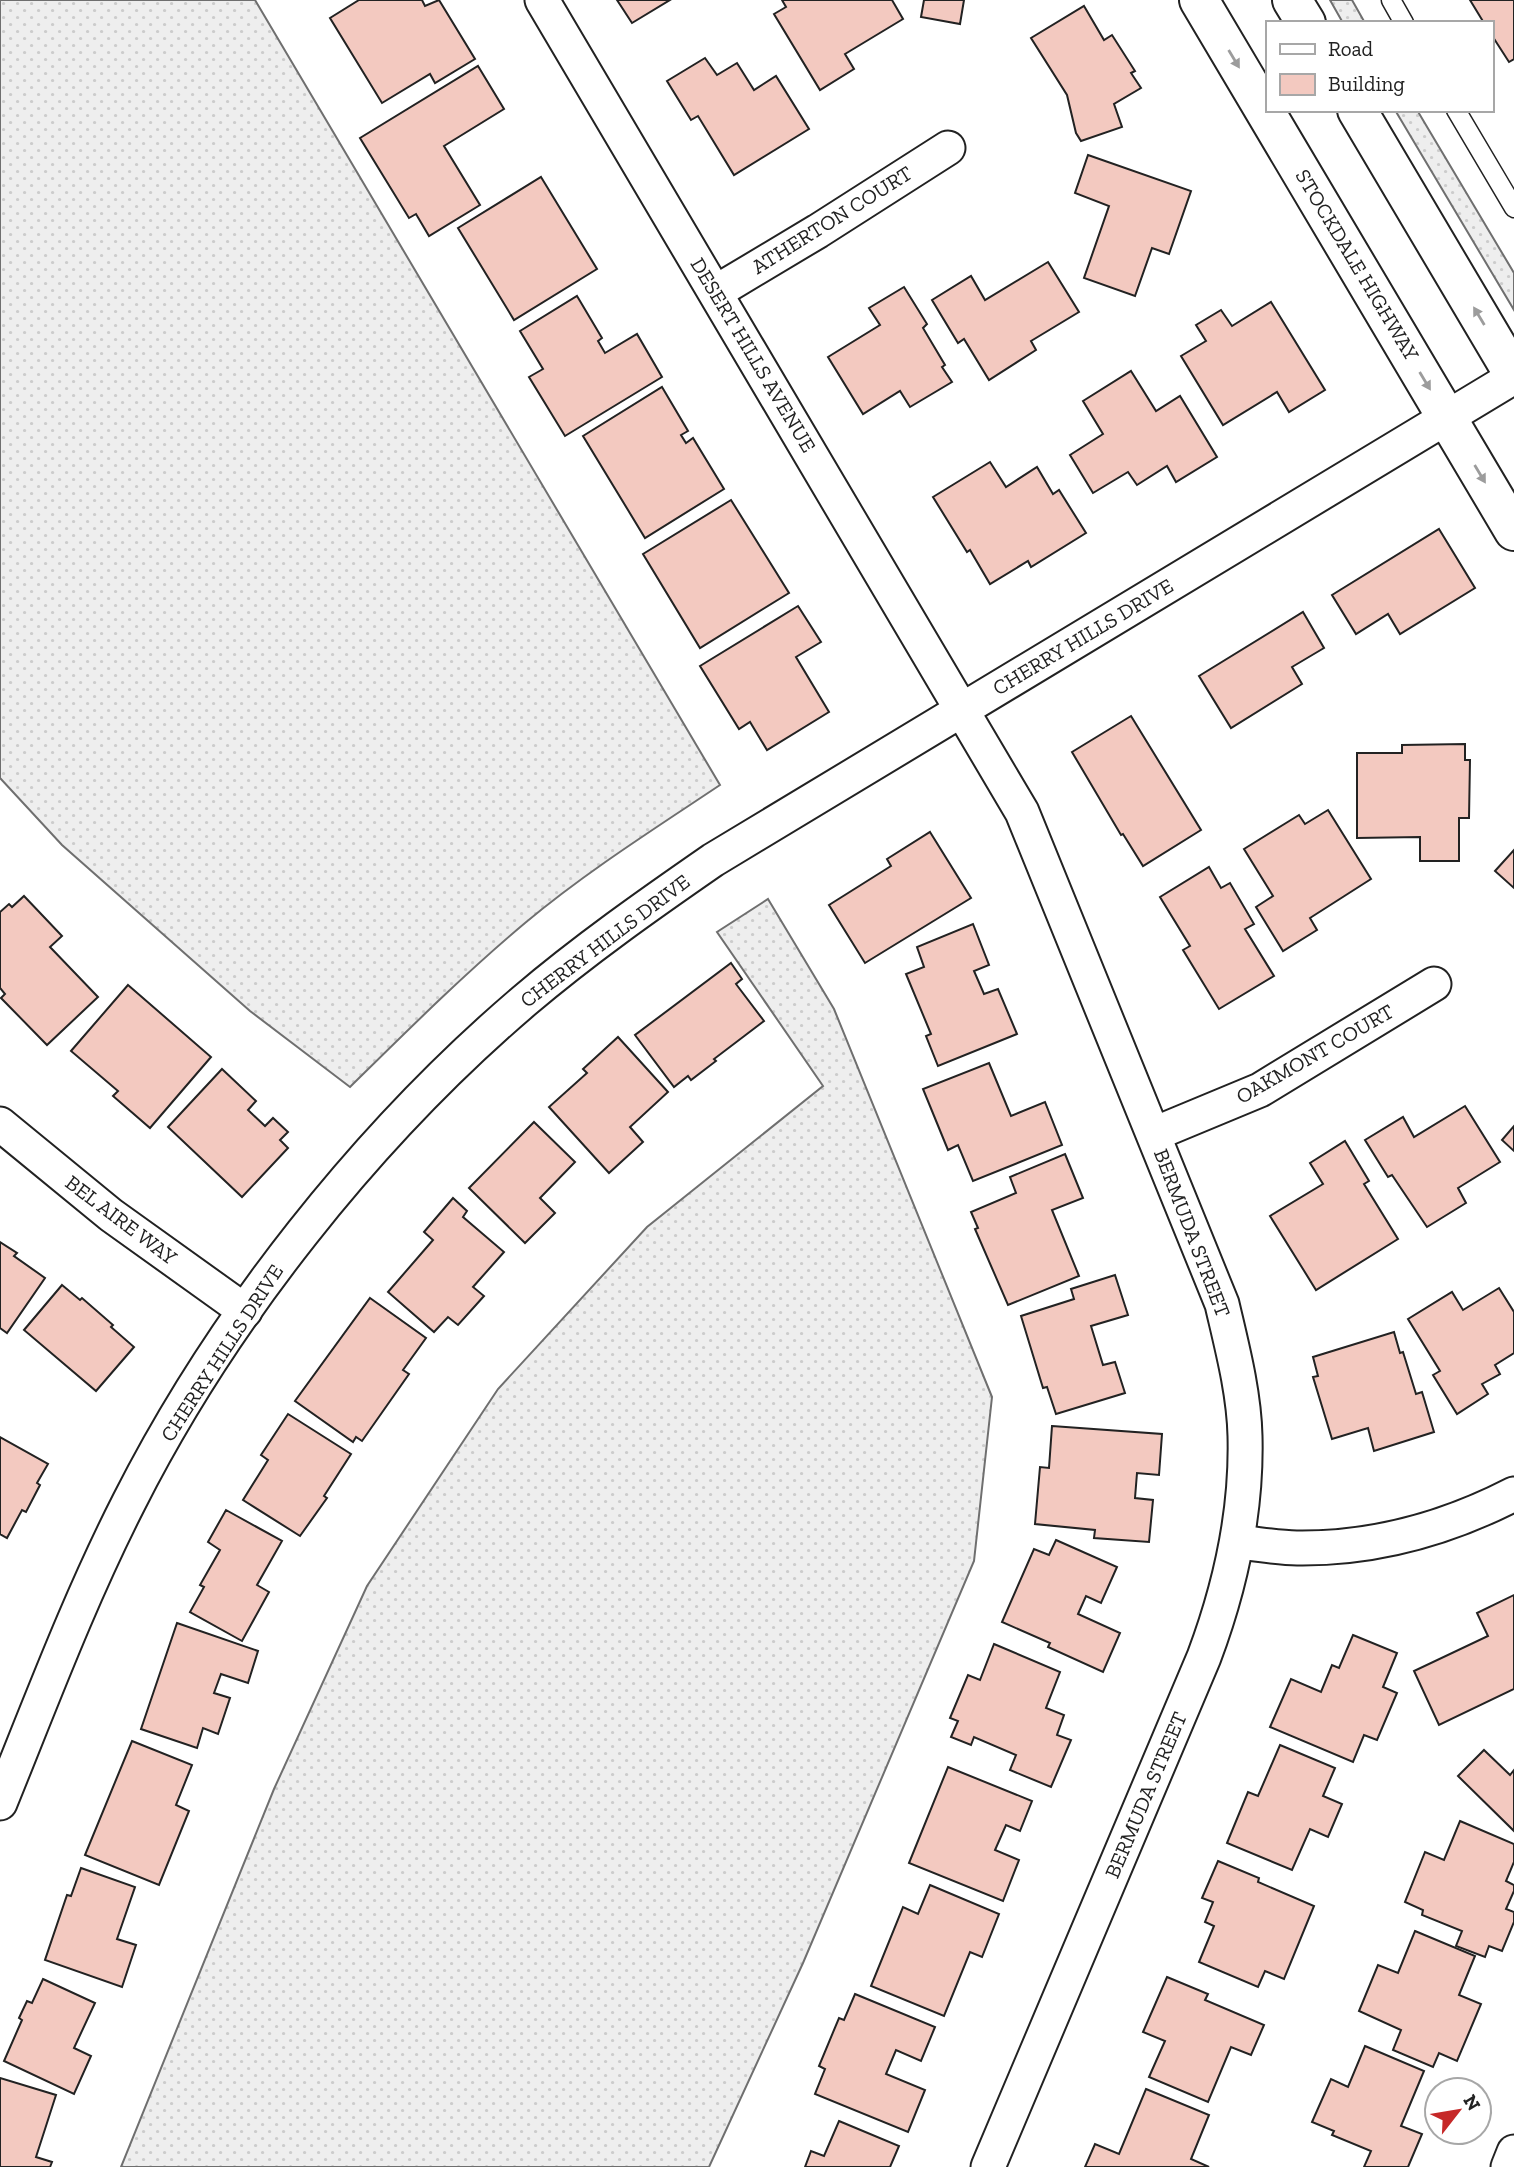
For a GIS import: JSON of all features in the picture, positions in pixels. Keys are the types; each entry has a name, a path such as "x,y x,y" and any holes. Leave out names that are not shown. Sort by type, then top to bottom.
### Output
{"main road":[{"name":"STOCKDALE HIGHWAY","path":"1199,0 1514,531"},
{"path":"1292,0 1305,21"},
{"path":"1358,112 1514,376"}],"street":[{"name":"DESERT HILLS AVENUE","path":"542,0 963,710"},
{"name":"ATHERTON COURT","path":"716,292 818,232 948,148"},
{"name":"CHERRY HILLS DRIVE","path":"0,1803 78,1608 130,1500 188,1397 280,1263 355,1171 436,1084 523,1002 616,928 713,860 1514,376"},
{"name":"BERMUDA STREET","path":"963,710 1022,812 1222,1304 1237,1365 1245,1436 1242,1516 1223,1607 988,2167"},
{"name":"OAKMONT COURT","path":"1154,1134 1260,1090 1434,984"},
{"name":"BEL AIRE WAY","path":"0,1124 111,1215 245,1311"},
{"path":"1238,1542 1297,1548 1363,1545 1420,1533 1476,1513 1514,1494"},
{"path":"1508,2167 1514,2152"}],"lane":[{"path":"1391,0 1403,21"},
{"path":"1457,112 1514,208"}],"shaded area":[{"path":"0,0 255,0 720,785 548,904 457,983 350,1087 250,1011 62,845 0,778"},
{"path":"1330,0 1352,0 1364,21 1342,21"},
{"path":"1396,112 1418,112 1514,273 1514,310"},
{"path":"768,899 834,1009 992,1397 974,1561 803,1963 709,2167 121,2167 274,1789 367,1586 498,1389 647,1227 823,1086 717,932"}],"building":[{"path":"359,0 422,0 425,6 439,0 475,59 435,83 430,74 382,103 330,18"},
{"path":"617,0 670,0 632,23"},
{"path":"782,0 892,0 903,19 845,54 854,69 820,90 774,14 786,7"},
{"path":"924,0 964,0 960,24 921,17"},
{"path":"1470,0 1514,0 1514,59 1509,62 1493,37 1493,21 1483,21"},
{"path":"1084,6 1104,40 1112,35 1135,71 1131,73 1141,88 1114,104 1122,127 1081,141 1076,133 1067,95 1031,38"},
{"path":"705,58 717,75 737,63 754,90 776,76 809,129 734,175 698,116 691,120 667,81"},
{"path":"478,66 504,109 444,146 480,205 429,236 416,214 409,218 360,138"},
{"path":"1088,155 1191,191 1169,254 1152,248 1135,296 1084,278 1109,206 1075,193"},
{"path":"541,177 597,269 514,320 458,228"},
{"path":"1048,262 1079,312 1031,341 1036,350 989,380 964,339 958,343 932,300 971,276 985,300"},
{"path":"904,287 927,324 923,328 952,382 910,407 900,391 863,414 828,357 880,325 869,308"},
{"path":"577,296 602,338 598,341 605,353 637,334 662,377 565,436 529,377 543,369 520,331"},
{"path":"1271,302 1325,390 1289,412 1277,392 1223,425 1181,356 1206,341 1196,325 1221,310 1232,326"},
{"path":"1131,371 1156,411 1180,396 1217,457 1176,482 1167,466 1137,485 1128,472 1093,493 1070,455 1103,434 1083,401"},
{"path":"662,387 688,431 681,435 686,443 693,438 724,489 645,538 583,436"},
{"path":"990,462 1006,487 1037,467 1053,494 1059,490 1086,533 1031,567 1028,561 990,584 933,497"},
{"path":"731,500 789,593 700,648 643,554"},
{"path":"1439,529 1475,588 1400,634 1388,614 1356,634 1332,595"},
{"path":"798,606 821,642 796,657 829,712 767,750 750,722 739,729 700,666"},
{"path":"1303,612 1324,648 1292,667 1302,684 1231,728 1199,676"},
{"path":"1131,716 1201,830 1143,866 1123,834 1121,835 1072,752"},
{"path":"1465,744 1465,760 1470,760 1469,818 1459,818 1459,861 1420,861 1420,837 1357,838 1357,753 1402,753 1402,745"},
{"path":"1328,810 1371,879 1310,918 1317,930 1283,951 1256,907 1273,896 1244,849 1299,815 1305,824"},
{"path":"930,832 971,898 865,963 829,905 891,866 887,859"},
{"path":"1514,850 1514,888 1495,871"},
{"path":"1209,867 1221,888 1230,883 1254,924 1245,929 1274,976 1219,1009 1183,950 1190,946 1160,897"},
{"path":"24,896 62,936 50,947 98,997 47,1045 1,998 5,994 0,988 0,912 9,904 12,907"},
{"path":"973,924 989,965 974,971 984,994 998,989 1017,1034 938,1066 926,1036 931,1034 906,974 924,967 917,947"},
{"path":"731,963 742,979 736,984 764,1021 691,1080 688,1076 674,1087 635,1035"},
{"path":"128,985 211,1057 150,1128 113,1096 118,1091 71,1051"},
{"path":"618,1037 668,1092 630,1127 643,1142 609,1173 549,1107 587,1073 583,1069"},
{"path":"989,1063 1011,1116 1045,1102 1062,1145 973,1181 958,1145 948,1150 923,1089"},
{"path":"222,1069 256,1101 248,1110 265,1126 273,1118 288,1132 280,1140 288,1148 242,1197 168,1127"},
{"path":"1465,1106 1500,1162 1458,1188 1466,1203 1427,1227 1392,1175 1388,1177 1365,1140 1403,1117 1414,1137"},
{"path":"534,1122 575,1162 540,1198 555,1213 525,1243 469,1188"},
{"path":"1514,1126 1514,1151 1502,1140"},
{"path":"1345,1141 1369,1181 1364,1184 1398,1239 1316,1290 1270,1216 1323,1184 1310,1163"},
{"path":"1065,1154 1083,1198 1052,1210 1079,1276 1008,1305 975,1229 978,1228 971,1212 1016,1193 1010,1177"},
{"path":"453,1198 467,1211 463,1217 504,1252 473,1287 484,1296 458,1325 448,1317 434,1332 388,1292 433,1240 424,1232"},
{"path":"0,1242 17,1253 14,1256 45,1278 7,1333 0,1328"},
{"path":"1115,1275 1128,1315 1091,1326 1103,1365 1115,1362 1125,1393 1056,1414 1047,1387 1043,1388 1021,1316 1074,1299 1071,1289"},
{"path":"62,1285 80,1300 82,1298 134,1347 96,1391 24,1330"},
{"path":"1499,1288 1514,1312 1514,1353 1495,1365 1500,1374 1482,1384 1488,1394 1457,1414 1433,1375 1440,1371 1408,1319 1452,1292 1463,1310"},
{"path":"370,1298 426,1338 403,1370 409,1374 362,1441 356,1437 353,1442 295,1401"},
{"path":"1394,1332 1416,1394 1422,1392 1434,1432 1374,1451 1368,1428 1332,1439 1313,1377 1318,1376 1313,1357"},
{"path":"288,1414 351,1454 324,1496 327,1498 300,1536 243,1500 268,1460 261,1455"},
{"path":"1052,1426 1162,1434 1159,1475 1137,1473 1135,1498 1153,1500 1149,1542 1094,1538 1095,1530 1035,1524 1040,1467 1049,1468"},
{"path":"0,1437 48,1464 26,1512 22,1510 7,1538 0,1534"},
{"path":"226,1510 282,1541 257,1585 269,1592 242,1641 190,1612 204,1587 200,1585 220,1550 208,1542"},
{"path":"1056,1540 1117,1567 1101,1603 1086,1596 1078,1614 1120,1633 1103,1672 1048,1647 1050,1643 1002,1622 1034,1549 1049,1555"},
{"path":"1514,1595 1514,1689 1439,1725 1414,1671 1488,1636 1477,1613"},
{"path":"177,1623 258,1651 248,1683 221,1674 214,1693 230,1698 218,1734 203,1728 197,1748 141,1729"},
{"path":"1353,1635 1397,1653 1383,1687 1397,1693 1377,1740 1364,1735 1353,1762 1270,1727 1291,1679 1321,1692 1332,1665 1339,1668"},
{"path":"994,1644 1060,1672 1046,1708 1064,1715 1057,1735 1071,1740 1051,1787 1010,1770 1016,1755 974,1737 971,1745 951,1737 958,1721 950,1718 968,1675 980,1680"},
{"path":"132,1741 192,1765 176,1805 189,1811 159,1885 85,1855"},
{"path":"1280,1745 1335,1768 1323,1796 1342,1804 1328,1837 1310,1829 1292,1870 1227,1843 1248,1792 1258,1796"},
{"path":"1484,1750 1510,1775 1514,1770 1514,1831 1458,1776"},
{"path":"948,1767 1032,1801 1020,1831 1006,1825 995,1850 1019,1860 1003,1901 909,1863"},
{"path":"1460,1821 1514,1844 1514,1862 1506,1881 1514,1885 1514,1891 1506,1909 1514,1912 1514,1922 1502,1951 1489,1946 1485,1957 1456,1946 1462,1931 1422,1915 1423,1910 1405,1902 1425,1852 1444,1860"},
{"path":"1218,1861 1314,1906 1284,1979 1265,1971 1258,1987 1199,1962 1214,1926 1205,1922 1213,1902 1202,1898"},
{"path":"81,1868 135,1887 117,1939 136,1945 122,1987 45,1960 67,1895 71,1896"},
{"path":"930,1885 999,1914 982,1957 970,1952 944,2016 871,1986 903,1907 918,1914"},
{"path":"1415,1931 1475,1956 1459,1995 1481,2004 1457,2061 1439,2053 1433,2067 1393,2050 1401,2030 1359,2011 1378,1965 1398,1973"},
{"path":"1167,1977 1208,1994 1205,2000 1264,2025 1251,2055 1231,2047 1208,2102 1149,2077 1165,2041 1143,2032"},
{"path":"43,1979 95,2003 74,2048 91,2056 74,2094 4,2061 22,2020 19,2018 27,2001 32,2003"},
{"path":"855,1994 935,2027 921,2061 896,2050 886,2074 925,2090 908,2132 815,2094 825,2069 819,2066 839,2018 844,2020"},
{"path":"1365,2046 1424,2071 1401,2126 1422,2134 1408,2167 1364,2167 1371,2151 1332,2135 1334,2131 1312,2122 1331,2079 1348,2087"},
{"path":"0,2078 56,2095 36,2157 52,2162 50,2167 0,2167"},
{"path":"1146,2089 1209,2115 1191,2159 1209,2167 1085,2167 1095,2144 1119,2154"},
{"path":"839,2121 899,2146 890,2167 805,2167 811,2151 824,2156"}]}
